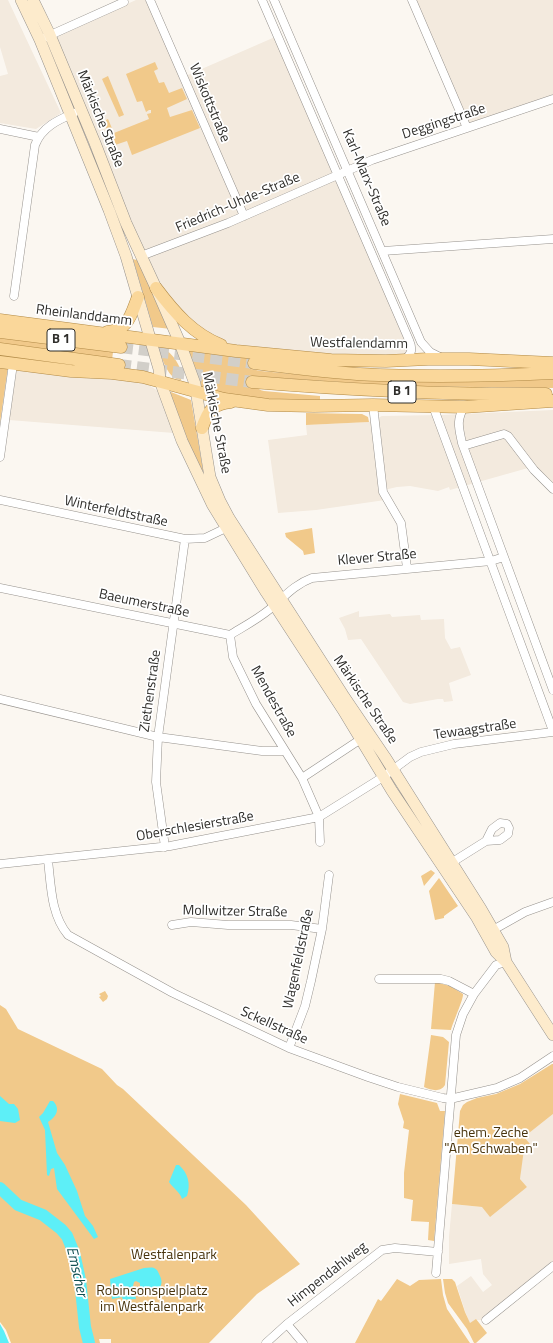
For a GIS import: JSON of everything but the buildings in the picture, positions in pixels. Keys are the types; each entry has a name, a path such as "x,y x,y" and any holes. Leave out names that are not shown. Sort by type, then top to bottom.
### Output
{"main road":[{"name":"Märkische Straße","path":"22,0 45,38"},
{"name":"Märkische Straße","path":"33,0 45,38 76,112 180,343 195,384 195,392 210,476 220,501 383,777 474,914 496,952 506,962 553,1035"},
{"name":"Märkische Straße","path":"76,112 126,256 159,368 160,381 182,441 212,504 226,528 278,601 392,769 493,930 503,948 506,962"},
{"path":"126,256 141,256"},
{"path":"156,288 177,314 196,332 236,351"},
{"path":"92,332 109,332 123,327 131,316 138,296"},
{"name":"Rheinlanddamm","path":"0,320 165,341"},
{"name":"Rheinlanddamm","path":"0,332 121,347"},
{"name":"Westfalendamm","path":"165,341 236,351 346,361 443,358 553,363"},
{"name":"B 1","path":"0,349 118,365"},
{"path":"0,362 71,371 126,374 160,381 195,392 235,401 293,406 374,405 464,407 553,401"},
{"name":"Westfalendamm","path":"254,363 325,372 378,375 442,377 553,373"},
{"name":"B 1","path":"252,382 388,392 553,394"},
{"path":"202,428 207,414 215,406 235,401"}],"street":[{"name":"Wiskottstraße","path":"150,0 244,216"},
{"name":"Karl-Marx-Straße","path":"262,0 343,172 383,251 421,342 430,352 443,358"},
{"name":"Karl-Marx-Straße","path":"274,0 411,345 411,355 404,360"},
{"path":"412,0 467,128"},
{"path":"45,38 124,2"},
{"name":"Deggingstraße","path":"343,172 388,154 553,99"},
{"path":"14,296 35,144 48,127 76,112"},
{"path":"0,129 39,137"},
{"name":"Friedrich-Uhde-Straße","path":"141,256 244,216 343,172"},
{"path":"383,251 553,239"},
{"path":"0,457 13,364"},
{"path":"374,405 382,492 401,523 407,568"},
{"path":"433,406 553,732"},
{"path":"464,407 460,413 458,422 462,444 553,690"},
{"path":"448,448 504,434 508,436 534,470 553,489"},
{"name":"Winterfeldtstraße","path":"0,500 185,539 205,538 226,528"},
{"name":"Ziethenstraße","path":"165,847 156,782 158,737 185,539"},
{"name":"Klever Straße","path":"278,601 304,581 312,578 491,561 504,557"},
{"name":"Baeumerstraße","path":"0,588 230,635"},
{"path":"230,635 269,610 278,601"},
{"name":"Mendestraße","path":"230,635 234,657 256,704 302,778 318,817 320,842"},
{"path":"0,699 158,737 262,751 285,751"},
{"name":"Tewaagstraße","path":"383,777 410,757 438,747 553,732"},
{"name":"Märkische Straße","path":"302,778 361,739"},
{"name":"Oberschlesierstraße","path":"0,864 165,847 318,817 383,777"},
{"path":"451,863 486,841"},
{"name":"Sckellstraße","path":"48,860 55,915 61,927 68,935 173,993 289,1048 398,1087 450,1099 497,1088 520,1078 553,1056"},
{"name":"Wagenfeldstraße","path":"289,1048 305,1006 322,929 329,875"},
{"path":"493,930 525,912 553,902"},
{"name":"Mollwitzer Straße","path":"172,924 191,922 228,925 291,925 322,929"},
{"path":"436,1273 456,1035 463,1014 474,994 496,965 506,962"},
{"path":"379,979 441,979 449,981 474,994"},
{"name":"Himpendahlweg","path":"266,1343 287,1324 382,1250 395,1248 438,1252"},
{"path":"486,1320 553,1266"},
{"path":"287,1324 303,1343"}],"shaded area":[{"path":"0,0 8,0 61,113 36,129 0,123 0,76 8,74 0,47"},
{"path":"136,0 147,0 181,78 275,37 409,350 404,357 369,358 237,348 205,334 159,286 54,37"},
{"path":"415,0 553,0 553,96 469,125"},
{"path":"17,368 141,380 158,391 174,433 9,420"},
{"path":"553,410 553,492 528,468 450,490 449,487 438,491 410,486 397,487 384,490 385,500 316,510 278,513 268,440 307,435 306,425 369,422 382,416"},
{"path":"359,611 359,617 390,614 392,617 420,615 421,620 444,619 445,638 451,649 460,647 471,675 449,683 453,701 444,702 443,699 438,699 410,704 403,702 361,639 348,640 345,629 339,618"},
{"path":"553,1114 553,1264 484,1320 476,1320 470,1324 457,1286 471,1276 483,1292 492,1285 483,1274 481,1259 449,1264 449,1237 452,1204 482,1207 527,1187 520,1179 524,1137"}],"green space":[{"path":"155,62 158,69 154,71 159,83 164,82 169,93 182,88 187,99 167,108 170,117 192,110 200,128 132,155 127,141 112,146 104,121 108,119 114,133 149,119 147,114 151,113 151,110 146,112 142,101 137,102 126,74"},
{"path":"108,76 124,115 119,117 102,79"},
{"path":"133,259 140,261 171,329 153,327"},
{"path":"0,337 113,352 112,360 0,344"},
{"path":"186,347 259,357 251,369 261,371 324,377 510,380 553,379 553,388 401,386 250,376 255,386 264,391 320,396 320,402 260,400 202,390"},
{"path":"162,348 170,353 177,362 182,376 181,380 173,377 167,369 162,359 160,350"},
{"path":"0,366 8,367 0,423"},
{"path":"167,392 171,392 191,400 203,470 200,472"},
{"path":"306,413 362,414 368,417 369,422 306,425"},
{"path":"312,528 315,553 304,555 303,551 286,537 285,533"},
{"path":"431,870 435,873 424,886 421,876"},
{"path":"439,878 458,906 444,916 444,918 435,920 429,891"},
{"path":"435,982 450,986 463,994 451,1030 431,1029"},
{"path":"105,991 108,996 103,1002 99,997 101,996 99,994"},
{"name":"Westfalenpark","path":"0,1005 6,1009 18,1029 102,1069 117,1085 246,1205 300,1264 257,1294 209,1343 111,1343 111,1339 99,1339 100,1343 11,1343 6,1330 0,1322"},
{"path":"431,1035 443,1037 449,1042 445,1085 443,1088 438,1090 432,1090 424,1087"},
{"name":"ehem. Zeche \"Am Schwaben\"","path":"552,1064 553,1114 524,1137 530,1144 524,1149 520,1179 527,1187 490,1217 482,1207 452,1204 460,1111 463,1105 477,1098 496,1094 520,1084"},
{"path":"400,1094 437,1103 440,1111 445,1111 434,1241 428,1240 429,1222 411,1221 413,1200 404,1198 404,1173 409,1130 403,1128 404,1122 398,1104"},
{"path":"397,1279 410,1286 419,1280 441,1279 447,1309 470,1343 355,1343 378,1299 381,1301"},
{"path":"443,1279 452,1279 455,1282 470,1323 476,1319 487,1333 476,1343 474,1343 467,1329 448,1303"}],"water":[{"path":"0,1096 9,1104 14,1104 18,1109 20,1120 15,1123 0,1121"},
{"path":"50,1101 53,1101 57,1107 55,1115 48,1122 57,1153 65,1165 77,1191 85,1216 93,1226 98,1237 94,1239 57,1189 54,1168 51,1169 49,1176 47,1175 45,1130 39,1117"},
{"path":"176,1165 179,1165 185,1172 189,1183 187,1196 182,1199 180,1194 169,1182"},
{"path":"144,1268 153,1268 158,1271 161,1284 157,1290 150,1294 142,1294 140,1291 140,1283 136,1281 134,1282 133,1286 136,1299 123,1300 122,1297 112,1299 110,1279"},
{"path":"0,1324 4,1331 9,1343 0,1343"}],"waterway":[{"name":"Emscher","path":"0,1188 18,1205 43,1215 61,1229 67,1236 74,1253 80,1280 85,1327 89,1343"}],"tunnel":[{"path":"121,347 254,363"},
{"path":"119,365 252,382"}],"park label":[{"name":"Robinsonspielplatz im Westfalenpark","path":"152,1300"}]}
